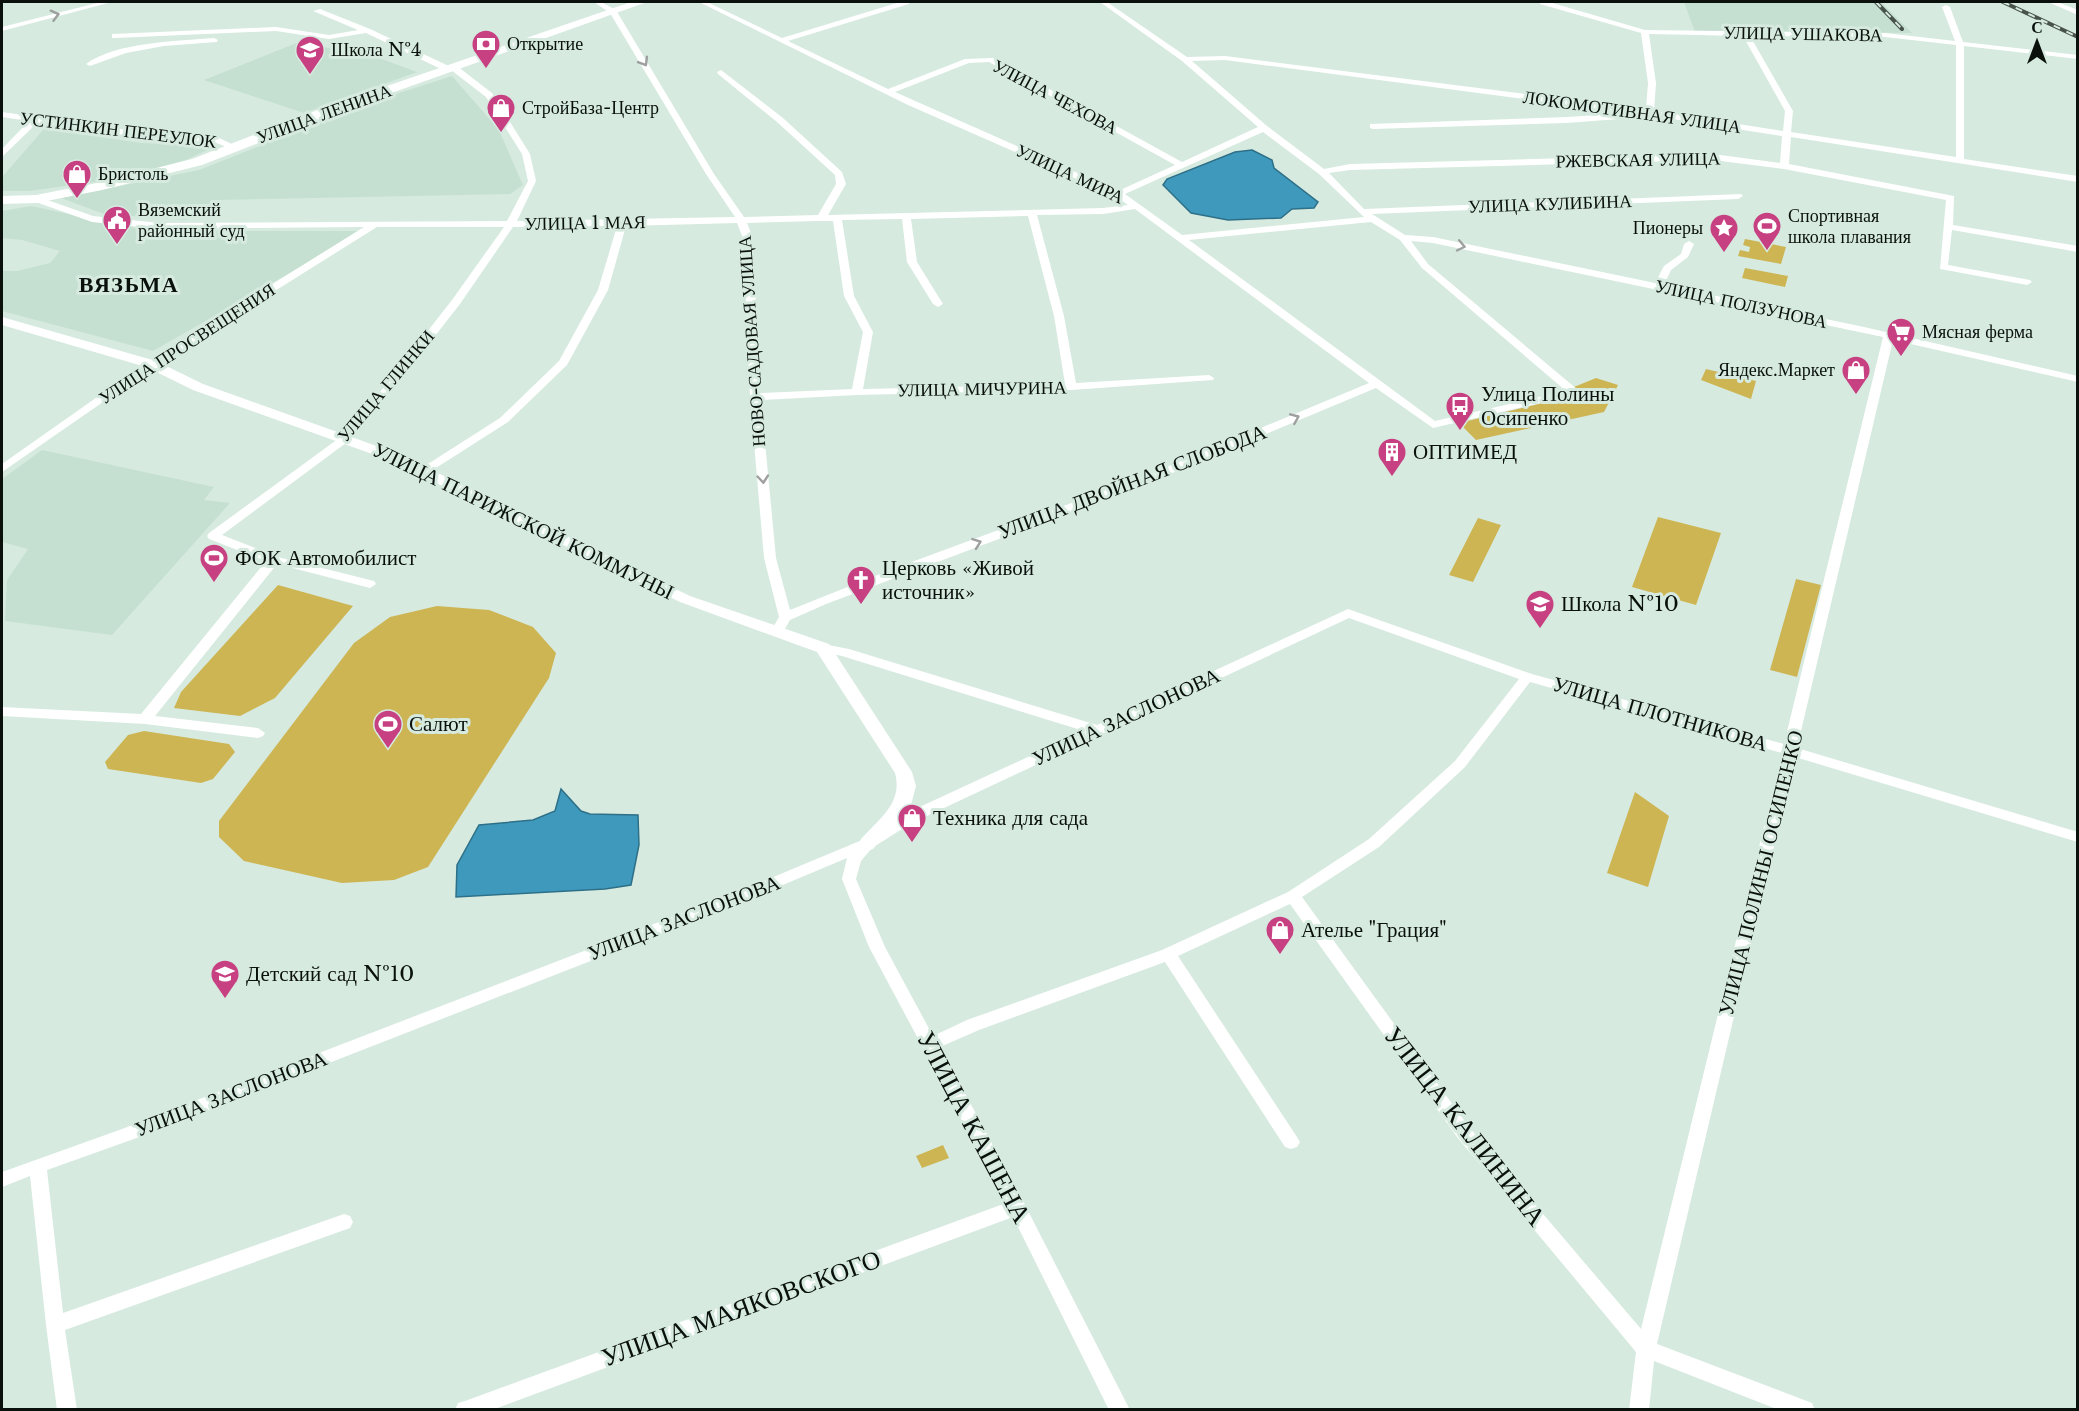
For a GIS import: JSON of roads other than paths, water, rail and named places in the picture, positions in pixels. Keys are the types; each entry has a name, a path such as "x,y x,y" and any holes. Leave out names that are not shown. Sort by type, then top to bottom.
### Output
{"main road":[{"name":"УЛИЦА ЛЕНИНА","path":"2,200 36,199 166,171 325,112 641,2"}],"street":[{"path":"2,29 108,2"},
{"path":"597,2 613,12"},
{"name":"УЛИЦА МИРА","path":"702,2 911,103 1118,194 1433,425 1574,392 1425,266 1403,238"},
{"path":"782,40 906,2"},
{"path":"1103,2 1185,59 1264,128 1322,172 1362,212 1403,238"},
{"name":"УЛИЦА УШАКОВА","path":"1543,2 1645,32 1879,34 2077,56"},
{"path":"2052,2 2078,12"},
{"path":"1946,7 1960,44 1960,160"},
{"name":"УЛИЦА ГЛИНКИ","path":"317,11 451,68 489,95 526,154 532,181 511,223 456,302 377,403 346,438 213,536 274,560 370,584"},
{"name":"НОВО-САДОВАЯ УЛИЦА","path":"613,12 710,174 741,220 748,237 755,397 770,558 781,624"},
{"path":"115,36 276,28 329,37 367,31"},
{"path":"1373,126 1614,118 1648,113 1652,83 1645,32"},
{"path":"1745,33 1789,111 1784,166"},
{"path":"90,64 124,51 164,44 309,34"},
{"name":"ЛОКОМОТИВНАЯ УЛИЦА","path":"1185,59 1225,58 1648,113 2078,179"},
{"name":"УЛИЦА ЧЕХОВА","path":"890,91 969,61 990,60 1182,165"},
{"path":"721,72 780,120 839,174 841,184 821,219"},
{"name":"УСТИНКИН ПЕРЕУЛОК","path":"2,115 142,135 215,139 234,147"},
{"path":"2,154 34,121"},
{"path":"1118,194 1264,128"},
{"name":"РЖЕВСКАЯ УЛИЦА","path":"1322,172 1350,167 1713,157 1784,166 1951,198 1948,227"},
{"name":"УЛИЦА КУЛИБИНА","path":"1362,212 1738,196"},
{"name":"УЛИЦА 1 МАЯ","path":"36,199 92,219 159,226 837,219 1103,212 1137,206"},
{"path":"1032,213 1059,316 1071,387"},
{"path":"906,217 912,262 938,304"},
{"path":"837,219 849,296 868,332 857,392"},
{"path":"1181,238 1373,219"},
{"path":"424,471 504,420 563,363 603,290 622,223"},
{"name":"УЛИЦА ПРОСВЕЩЕНИЯ","path":"2,469 151,364 376,224"},
{"path":"2028,282 1943,267 1948,227 2078,249"},
{"name":"УЛИЦА ПОЛЗУНОВА","path":"1403,238 1433,240 2078,379"},
{"path":"1658,287 1668,268 1685,255 1689,244"},
{"name":"УЛИЦА ПАРИЖСКОЙ КОММУНЫ","path":"2,321 151,364 198,387 346,438 424,471 685,599 781,624 823,648"},
{"name":"УЛИЦА ПОЛИНЫ ОСИПЕНКО","path":"1639,1410 1646,1349 1791,751 1888,337"},
{"name":"УЛИЦА МИЧУРИНА","path":"755,397 1071,387 1209,378"},
{"name":"УЛИЦА ДВОЙНАЯ СЛОБОДА","path":"781,624 833,596 1213,452 1378,383"},
{"path":"145,719 274,560"},
{"name":"УЛИЦА ПЛОТНИКОВА","path":"1348,613 1527,677 1791,751 2078,837"},
{"name":"УЛИЦА ЗАСЛОНОВА","path":"2,1179 172,1117 737,898 867,844 905,820 1348,613"},
{"path":"823,648 844,652 1098,730"},
{"path":"823,648 903,772 908,786 902,805 867,844"},
{"path":"931,1044 973,1025 1168,954 1293,896 1374,843 1460,764 1527,677"},
{"path":"2,712 145,719 258,733"},
{"name":"УЛИЦА КАШЕНА","path":"867,844 854,859 849,879 878,947 1017,1207 1120,1410"},
{"name":"УЛИЦА КАЛИНИНА","path":"1293,896 1463,1132 1646,1349"},
{"path":"1168,954 1291,1142"},
{"path":"38,1165 55,1325 67,1410"},
{"name":"УЛИЦА МАЯКОВСКОГО","path":"465,1410 1017,1207"},
{"path":"55,1325 344,1222"},
{"path":"1646,1349 1805,1410"}],"water":[{"path":"1252,150 1272,160 1274,168 1318,202 1314,208 1292,209 1281,218 1228,220 1191,213 1163,185 1167,179 1235,152"},
{"path":"561,789 581,811 590,814 638,815 639,845 631,885 605,889 456,897 457,865 479,825 533,820 555,811"}],"railway":[{"path":"1876,2 1902,29"},
{"path":"2003,2 2078,37"}],"place":[{"name":"Открытие","path":"486,70"},
{"name":"Школа №4","path":"310,76"},
{"name":"СтройБаза-Центр","path":"501,134"},
{"name":"Бристоль","path":"77,200"},
{"name":"Вяземский районный суд","path":"117,246"},
{"name":"Спортивная школа плавания","path":"1767,252"},
{"name":"Пионеры","path":"1724,254"},
{"name":"Мясная ферма","path":"1901,358"},
{"name":"Яндекс.Маркет","path":"1856,396"},
{"name":"Улица Полины Осипенко","path":"1460,432"},
{"name":"ОПТИМЕД","path":"1392,478"},
{"name":"ФОК Автомобилист","path":"214,584"},
{"name":"Церковь «Живой источник»","path":"861,606"},
{"name":"Школа №10","path":"1540,630"},
{"name":"Салют","path":"388,750"},
{"name":"Техника для сада","path":"912,844"},
{"name":"Ателье \"Грация\"","path":"1280,956"},
{"name":"Детский сад №10","path":"225,1000"}],"district":[{"name":"ВЯЗЬМА","path":"129,284"}]}
